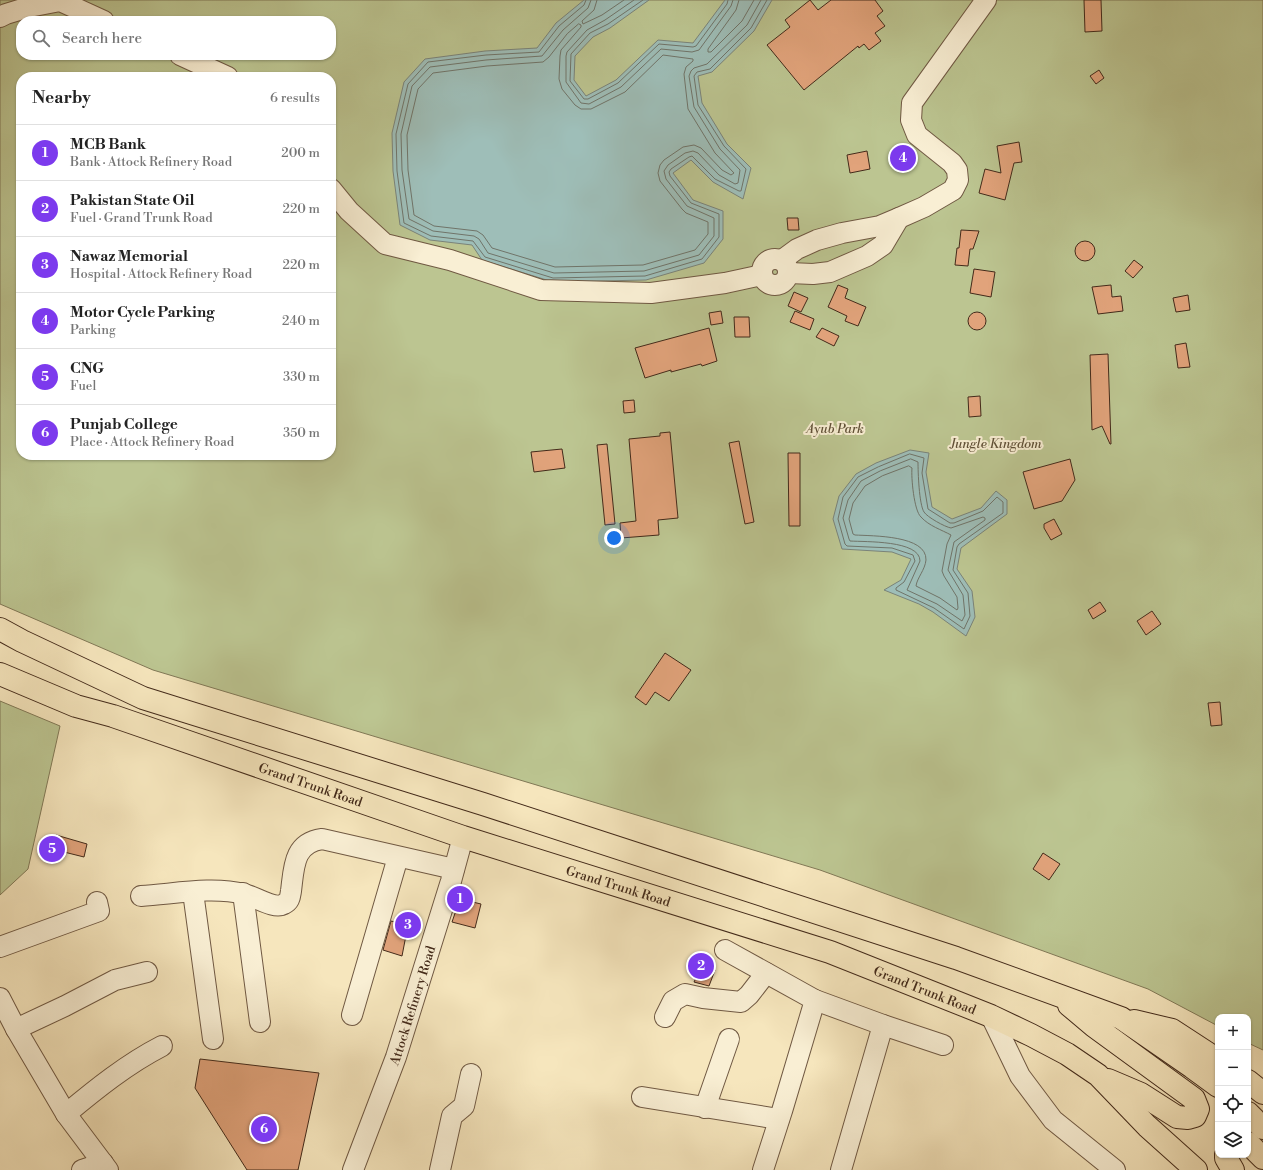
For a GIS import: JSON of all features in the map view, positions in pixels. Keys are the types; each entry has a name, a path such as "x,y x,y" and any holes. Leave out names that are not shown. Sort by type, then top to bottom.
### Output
{"highway":[{"path":"0,629 22,641 143,698 498,809 956,958 1121,1018 1172,1030 1215,1058"},
{"name":"Grand Trunk Road","path":"0,674 76,706 113,716 463,837 830,952 991,1016 1030,1034 1098,1075 1147,1126 1196,1170"},
{"path":"1055,994 1094,1026 1194,1099 1198,1109 1195,1116 1188,1118 1177,1117 1141,1094 1098,1075"},
{"path":"1121,1018 1215,1084"},
{"path":"1251,1083 1263,1093"},
{"path":"1251,1116 1263,1128"},
{"path":"1251,1146 1263,1158"},
{"path":"1226,1158 1233,1170"}],"street":[{"path":"786,267 797,248 817,240 880,226 924,207 953,190 956,185 958,175 955,166 917,135 911,120 912,103 986,0"},
{"path":"0,17 29,7 60,1 93,16"},
{"path":"191,60 217,72"},
{"path":"336,195 349,211 385,244 450,260 541,290 651,293 725,283 762,275 764,265 767,261 772,259 786,267 813,274 830,272 867,256 883,246 899,218"},
{"name":"Attock Refinery Road","path":"353,1170 396,1057 463,837"},
{"path":"141,896 226,890 243,893 274,906 283,905 289,900 296,858 303,847 311,841 322,839 454,869"},
{"path":"352,1015 398,857"},
{"path":"193,892 213,1039"},
{"path":"243,893 260,1022"},
{"path":"0,947 99,912 97,902"},
{"path":"725,950 815,1000 943,1045"},
{"path":"9,1023 65,1006 115,980 147,972"},
{"path":"665,1018 673,1001 685,994 703,998 741,1002 749,995 766,973"},
{"path":"0,998 9,1023 66,1114 105,1167 82,1170"},
{"path":"763,1170 815,1000"},
{"path":"991,1016 1020,1076 1053,1120 1115,1170"},
{"path":"841,1170 883,1025"},
{"path":"705,1108 729,1039"},
{"path":"66,1114 126,1068 146,1054 162,1046"},
{"path":"440,1170 452,1116 464,1106 471,1074"},
{"path":"642,1097 779,1119"}],"green space":[{"name":"Ayub Park","path":"0,0 1263,0 1263,1050 1251,1044 1251,1014 1215,1014 1215,1024 1148,989 820,870 153,670 0,604"},
{"path":"0,701 60,726 28,869 0,895"}],"water":[{"path":"584,0 649,0 610,28 593,37 575,56 574,80 586,96 616,80 658,40 693,43 725,0 772,0 754,31 712,72 698,76 702,103 727,144 751,168 743,199 713,182 691,160 673,173 693,200 723,211 723,239 704,263 646,280 553,282 482,260 472,245 430,240 400,225 393,171 392,133 404,82 425,59 485,51 537,48 556,23"},
{"path":"910,450 929,453 926,472 932,507 952,519 981,508 996,491 1007,500 1007,514 961,548 957,569 972,591 975,617 966,636 933,612 919,604 884,590 901,580 911,559 892,552 842,549 833,519 839,496 856,474 876,463"}],"building":[{"path":"810,0 818,10 831,0 875,0 883,11 877,16 885,26 875,33 881,41 869,50 864,44 859,48 858,46 804,90 767,45 790,27 785,20"},
{"path":"1084,0 1101,0 1102,31 1085,32"},
{"path":"1099,70 1104,78 1096,84 1090,76"},
{"path":"1019,142 1022,162 1014,163 1005,200 979,193 985,169 1001,173 997,146"},
{"path":"867,151 870,169 850,173 847,155"},
{"path":"787,218 798,218 799,230 788,230"},
{"path":"961,230 979,231 973,249 970,249 968,266 955,265"},
{"path":"1085,241 1092,244 1095,251 1092,258 1085,261 1078,258 1075,251 1078,244"},
{"path":"1134,260 1143,267 1133,278 1125,271"},
{"path":"974,269 995,272 991,297 970,293"},
{"path":"838,285 848,289 845,298 866,307 858,326 845,321 847,316 828,307"},
{"path":"1111,285 1112,297 1121,296 1123,311 1098,314 1092,287"},
{"path":"794,292 808,298 801,312 788,306"},
{"path":"1188,295 1190,310 1176,312 1173,298"},
{"path":"721,311 723,323 711,325 709,313"},
{"path":"795,311 814,319 810,330 790,322"},
{"path":"973,312 981,312 986,317 984,328 981,330 973,330 968,325 968,317"},
{"path":"734,317 749,317 750,337 735,337"},
{"path":"709,328 717,361 702,366 701,364 671,372 671,370 645,378 635,348"},
{"path":"822,328 839,336 834,346 816,337"},
{"path":"1186,343 1190,367 1178,368 1175,345"},
{"path":"1108,354 1111,444 1102,426 1092,430 1090,355"},
{"path":"980,396 981,416 969,417 968,397"},
{"path":"634,400 635,412 624,413 623,401"},
{"path":"670,432 678,518 658,520 659,535 621,538 620,523 636,521 629,439 660,436 660,433"},
{"path":"739,441 754,522 745,524 729,443"},
{"path":"607,444 615,524 605,525 597,445"},
{"path":"562,449 565,468 534,472 531,452"},
{"path":"788,453 800,453 800,526 789,526"},
{"path":"1070,459 1075,480 1062,501 1034,509 1023,472"},
{"path":"1054,519 1062,534 1051,540 1044,528 1044,524"},
{"path":"1100,602 1106,611 1093,619 1088,610"},
{"path":"1152,611 1161,624 1146,635 1137,621"},
{"path":"665,653 691,670 669,701 655,692 646,705 635,697"},
{"path":"1220,702 1222,725 1211,726 1208,703"},
{"path":"56,835 87,844 84,857 52,849"},
{"path":"1043,853 1060,864 1049,880 1033,869"},
{"path":"460,899 481,904 475,928 452,922"},
{"path":"391,921 408,925 402,956 383,950"},
{"path":"702,966 715,970 709,986 694,982"},
{"path":"200,1059 319,1073 298,1170 247,1170 195,1088"}],"place":[{"name":"Motor Cycle Parking","path":"903,158"},
{"name":"CNG","path":"52,849"},
{"name":"MCB Bank","path":"460,899"},
{"name":"Nawaz Memorial","path":"408,925"},
{"name":"Pakistan State Oil","path":"701,966"},
{"name":"Punjab College","path":"264,1129"}],"park label":[{"name":"Jungle Kingdom","path":"996,443"}]}
